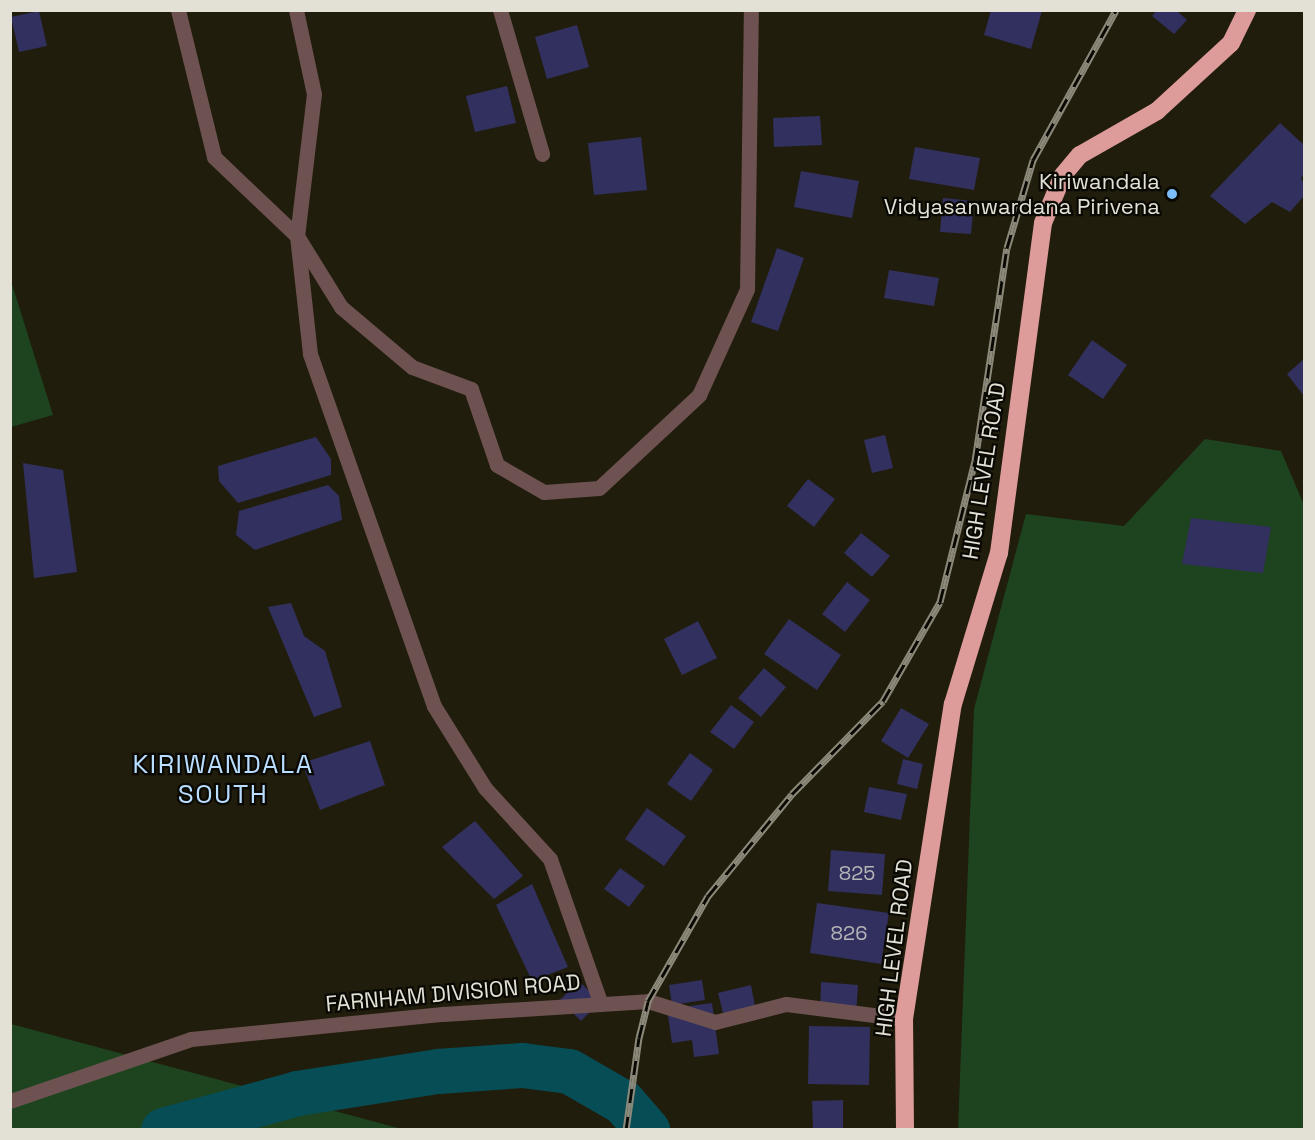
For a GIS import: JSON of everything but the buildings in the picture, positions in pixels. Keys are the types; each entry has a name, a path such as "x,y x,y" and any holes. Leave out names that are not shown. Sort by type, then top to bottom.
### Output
{"highway":[{"name":"HIGH LEVEL ROAD","path":"906,1130 904,1019 953,704 999,553 1044,223 1063,175 1080,155 1157,111 1231,43 1247,10"}],"street":[{"path":"178,10 214,157 297,236 341,308 412,368 471,389 497,465 544,492 599,488 699,395 747,289 751,10"},
{"path":"296,10 314,94 297,236 310,354 434,706 485,788 550,859 600,1002"},
{"path":"500,10 542,154"},
{"name":"FARNHAM DIVISION ROAD","path":"10,1101 191,1039 443,1014 600,1002 648,1001 715,1022 786,1004 904,1019"}],"green space":[{"path":"10,278 53,415 11,427 10,427"},
{"path":"1205,439 1281,451 1304,505 1304,1129 958,1130 974,709 1026,514 1124,526"},
{"path":"11,1024 402,1129 11,1129"}],"waterway":[{"path":"163,1130 297,1093 438,1071 522,1065 569,1071 623,1102 647,1130"}],"railway":[{"path":"626,1130 639,1038 648,1001 708,896 792,794 883,701 940,602 975,461 1007,248 1033,160 1116,10"}],"place":[{"name":"Kiriwandala Vidyasanwardana Pirivena","path":"1172,194"}],"district":[{"name":"KIRIWANDALA SOUTH","path":"223,780"}]}
